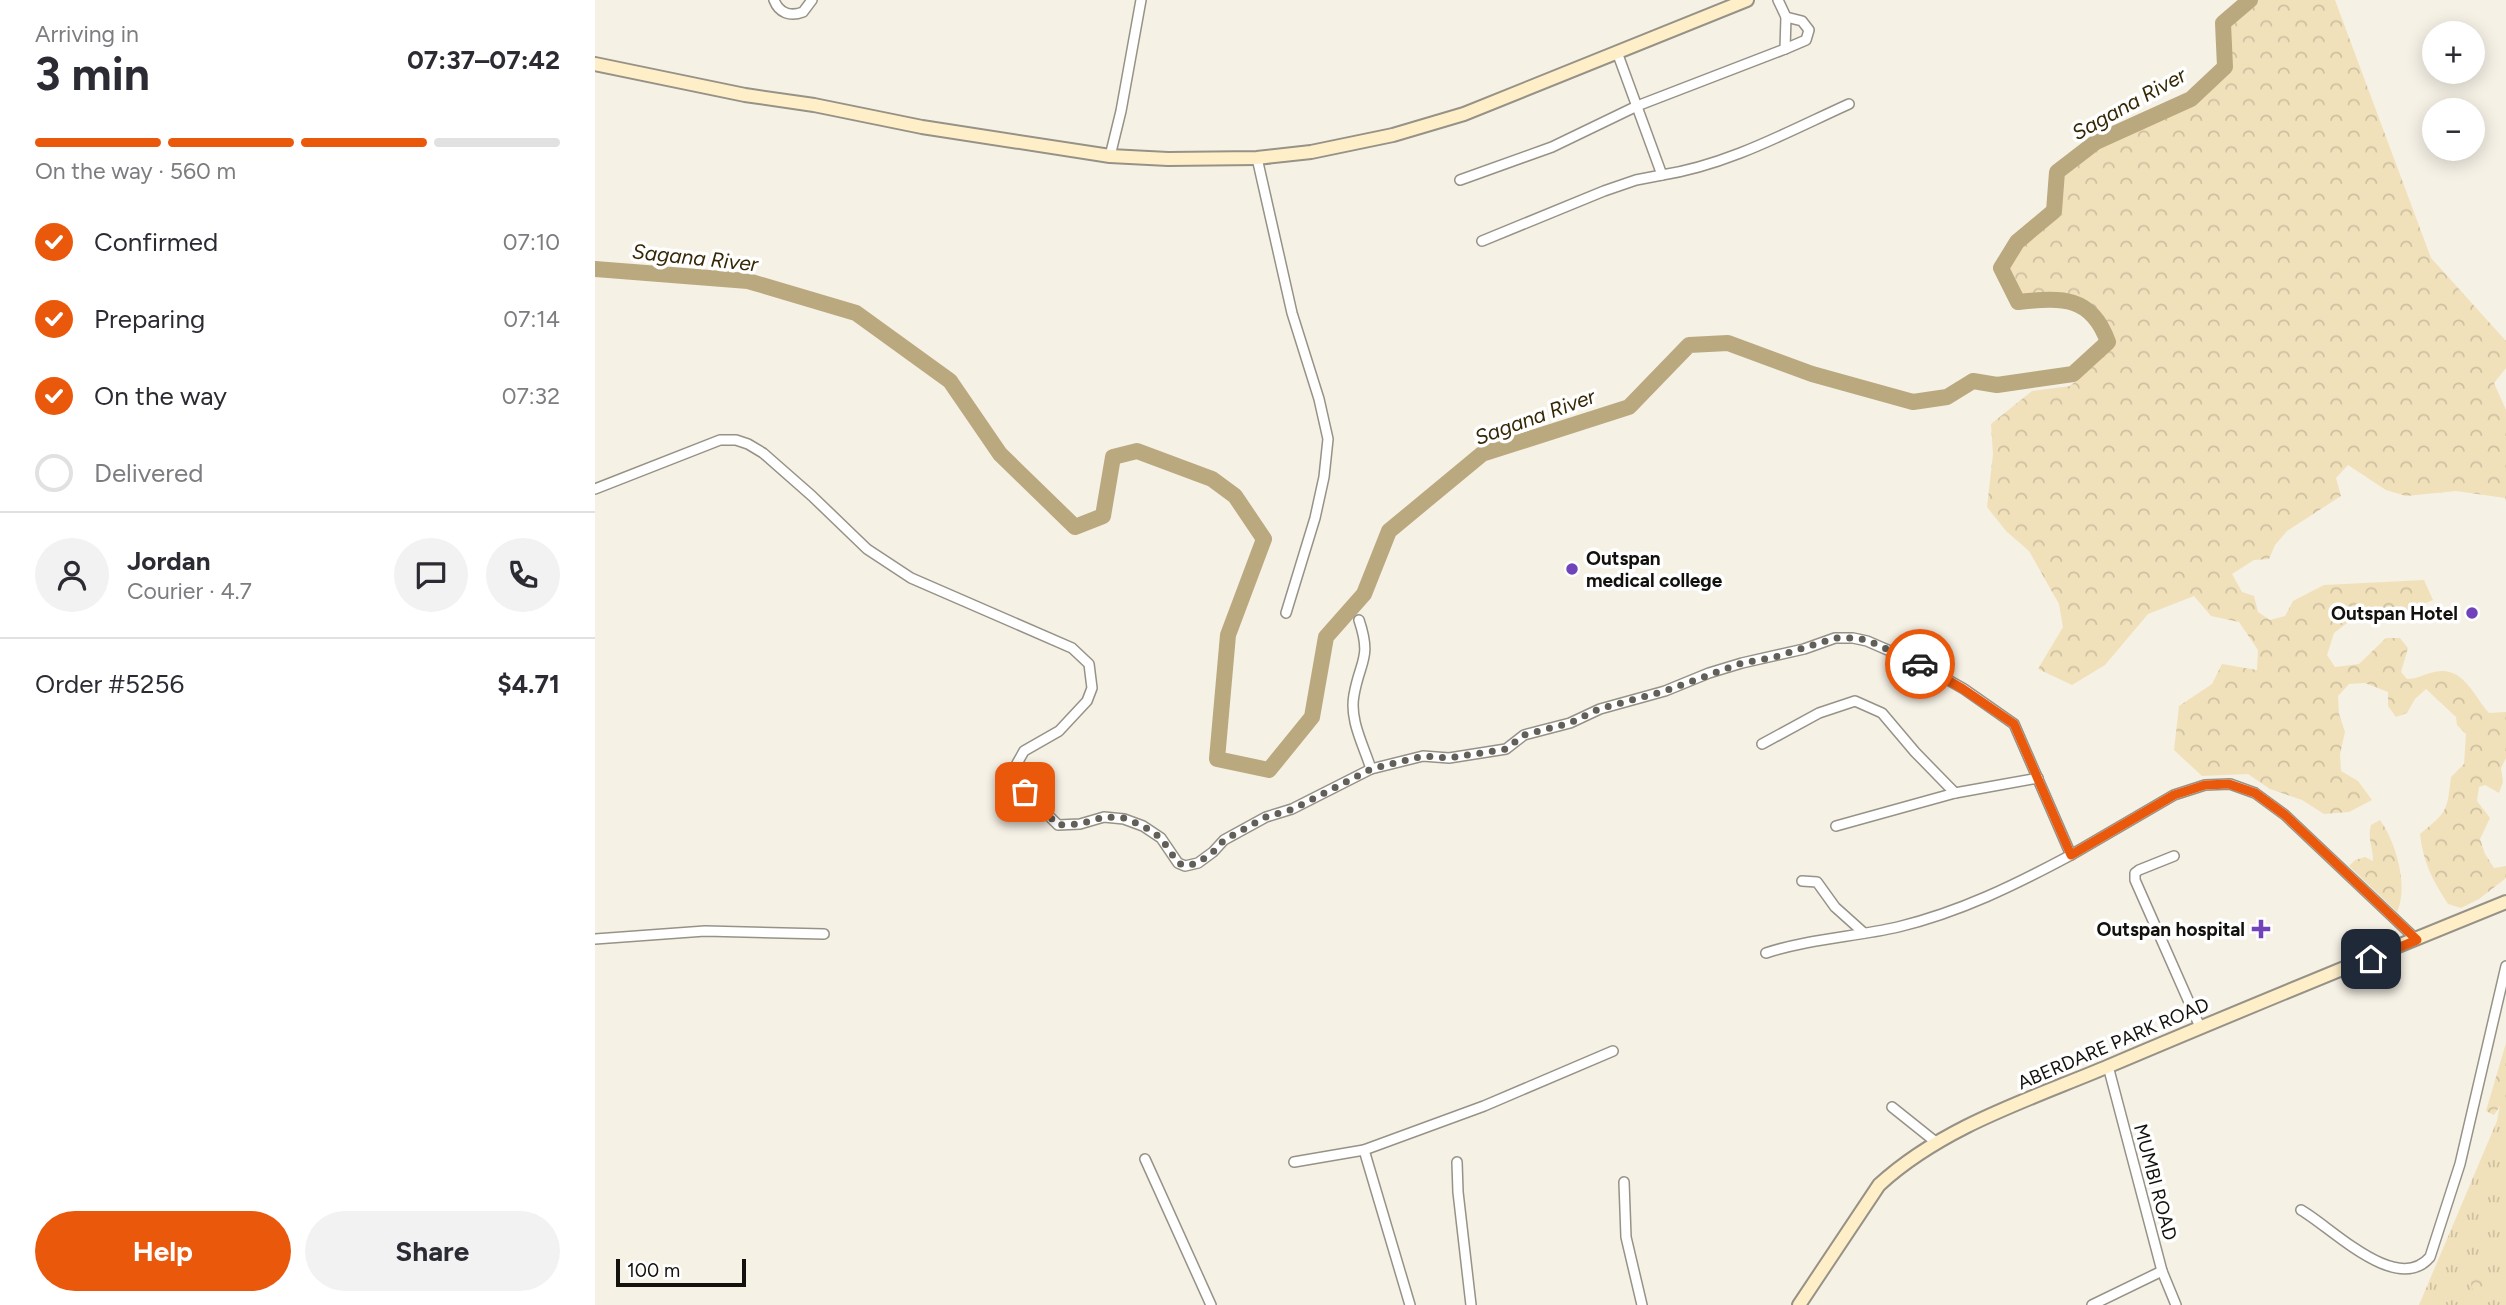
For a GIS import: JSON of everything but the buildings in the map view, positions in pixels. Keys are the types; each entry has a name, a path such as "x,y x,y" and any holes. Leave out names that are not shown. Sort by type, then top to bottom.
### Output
{"street":[{"path":"774,0 779,9 790,14 803,12 812,0"},
{"path":"1110,156 1141,0"},
{"path":"595,64 922,127 1110,156 1168,159 1257,158 1311,152 1432,124 1508,98 1747,0"},
{"path":"1778,0 1786,17 1785,49"},
{"path":"1460,180 1552,147 1637,106 1806,40 1809,30 1802,21 1786,17"},
{"path":"1617,52 1663,175"},
{"path":"1482,241 1636,180 1682,172 1739,153 1849,104"},
{"path":"1257,158 1292,313 1328,439 1324,477 1315,518 1286,613"},
{"path":"595,489 712,442 736,440 763,453 867,549 911,578 1072,648 1089,664 1092,688 1087,701 1059,730 1024,751 1015,767 1025,792 1058,825 1080,824 1104,817 1124,818 1143,826 1161,838 1178,863 1185,866 1198,863 1224,840 1266,817 1293,809 1371,769 1423,756 1449,758 1506,749 1524,735 1570,723 1599,709 1665,691 1720,670 1835,638 1867,640 1920,664 2014,724 2071,855"},
{"path":"1359,620 1365,638 1365,659 1353,695 1353,708 1355,723 1371,769"},
{"path":"1762,744 1819,713 1855,701 1882,713 1955,793"},
{"path":"1836,826 1955,793 2038,778"},
{"path":"1766,953 1787,946 1920,920 1980,901 2071,855 2174,795 2205,785 2229,784 2255,793 2285,815 2417,940"},
{"path":"2174,856 2139,870 2135,873 2135,880 2200,1027"},
{"path":"1802,881 1817,882 1835,907 1864,933"},
{"name":"ABERDARE PARK ROAD","path":"1799,1305 1879,1185 1896,1169 1937,1143 1985,1119 2200,1027 2506,902"},
{"path":"595,939 705,931 824,933"},
{"path":"2301,1210 2373,1260 2390,1268 2410,1269 2423,1265 2430,1257 2460,1164 2506,966"},
{"path":"1294,1163 1364,1150 1484,1106 1613,1051"},
{"name":"MUMBI ROAD","path":"2108,1066 2162,1271 2176,1305"},
{"path":"1892,1107 1937,1143"},
{"path":"1364,1150 1410,1305"},
{"path":"1145,1159 1211,1305"},
{"path":"1457,1163 1471,1305"},
{"path":"1624,1182 1626,1237 1641,1305"},
{"path":"2092,1305 2162,1271"}],"green space":[{"path":"2250,0 2335,0 2431,258 2506,341 2506,368 2494,383 2506,410 2506,501 2505,498 2456,491 2406,496 2386,490 2348,465 2336,478 2341,496 2287,531 2275,545 2269,559 2254,560 2232,574 2242,592 2254,596 2258,612 2270,620 2285,616 2293,601 2324,585 2424,580 2433,600 2387,618 2355,617 2334,633 2327,655 2335,667 2359,664 2386,638 2400,638 2408,648 2401,672 2407,679 2434,672 2453,673 2466,683 2489,713 2506,712 2506,758 2501,768 2503,782 2499,793 2485,785 2479,787 2477,801 2490,818 2480,839 2485,854 2494,868 2506,866 2506,878 2479,899 2461,908 2448,904 2429,871 2420,834 2441,816 2447,805 2451,777 2464,764 2466,734 2457,725 2456,717 2426,689 2415,699 2407,713 2396,717 2388,706 2388,692 2365,683 2349,684 2338,696 2339,714 2345,732 2340,754 2341,771 2358,781 2372,800 2349,812 2324,814 2302,800 2270,789 2248,774 2202,776 2174,750 2179,706 2212,684 2222,664 2257,670 2258,650 2239,622 2211,616 2194,596 2148,614 2105,665 2072,685 2038,669 2063,627 2059,604 2029,551 2006,531 1987,507 1993,454 1991,424 2032,391 2070,386 2099,361 2108,342 2093,315 2073,302 2018,302 2001,268 2017,242 2054,211 2057,172 2096,142 2191,99 2225,67 2223,23"},
{"path":"2380,820 2391,840 2399,865 2402,890 2397,912 2349,866 2355,860 2365,857 2373,861 2370,830 2371,825"},
{"path":"2506,1043 2506,1097 2494,1115 2486,1111"},
{"path":"2506,1071 2506,1305 2419,1305 2497,1121"},
{"path":"2484,1269 2494,1279 2493,1289 2489,1294 2479,1297 2472,1289 2472,1276 2473,1272"}],"waterway":[{"name":"Sagana River","path":"595,269 748,281 856,313 950,381 1000,454 1075,527 1103,516 1113,457 1137,451 1212,479 1235,496 1264,539 1228,635 1217,759 1269,770 1312,717 1326,637 1364,594 1389,531 1482,454 1629,407 1689,345 1728,343 1812,374 1913,402 1947,397 1973,381 1997,385 2073,374 2108,342 2101,326 2093,315 2072,302 2018,302 2001,268 2017,242 2054,211 2057,172 2096,142 2191,99 2225,67 2223,23 2250,0"}],"way so far":[{"path":"1025,792 1058,825 1080,824 1104,817 1124,818 1143,826 1161,838 1178,863 1185,866 1198,863 1224,840 1266,817 1293,809 1371,769 1423,756 1449,758 1506,749 1524,735 1570,723 1599,709 1665,691 1742,663 1775,657 1835,638 1853,638 1867,640 1920,664"}],"place":[{"name":"Outspan medical college","path":"1572,569"},
{"name":"Outspan Hotel","path":"2472,613"},
{"name":"Outspan hospital","path":"2261,929"}],"route":[{"path":"1920,664 2014,724 2071,855 2174,795 2205,785 2229,784 2255,793 2285,815 2417,940 2371,959"}]}
